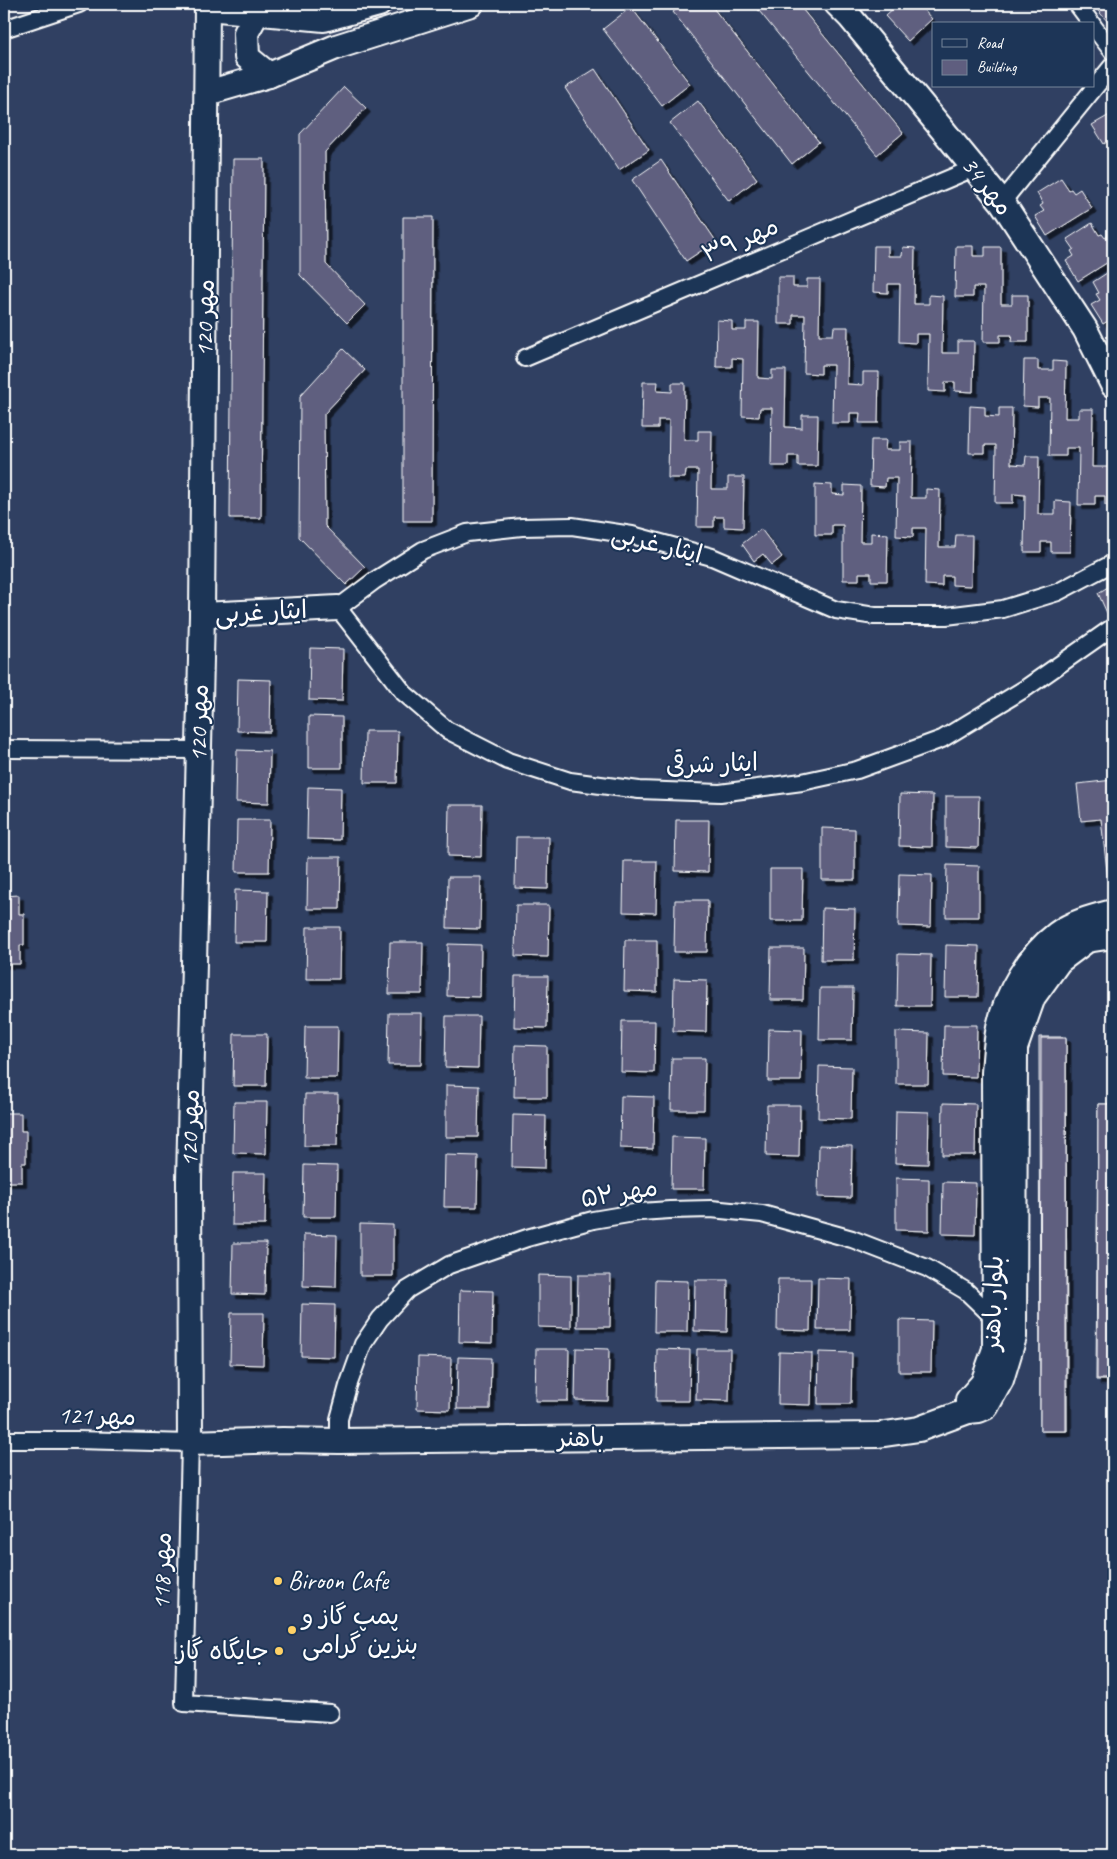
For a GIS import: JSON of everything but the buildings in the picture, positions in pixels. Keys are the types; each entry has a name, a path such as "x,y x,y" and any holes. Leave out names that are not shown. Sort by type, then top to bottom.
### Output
{"street":[{"path":"4,29 79,4"},
{"path":"208,6 258,13 324,11 379,4"},
{"path":"207,93 269,75 336,47 471,4"},
{"name":"مهر 34","path":"836,4 850,16 1002,202 1085,329 1113,385"},
{"path":"1076,4 1090,22"},
{"name":"مهر 120","path":"190,1443 189,1180 202,615 208,6"},
{"path":"258,13 246,33 247,57 269,75"},
{"path":"1094,28 1113,52"},
{"path":"1002,202 1113,65"},
{"name":"مهر ۳۹","path":"525,358 974,168"},
{"name":"ایثار غربی","path":"202,615 338,608 374,581 423,550 467,533 522,527 572,526 632,535 712,557 836,610 875,616 946,616 1003,608 1058,592 1113,563"},
{"name":"ایثار شرقی","path":"338,608 404,693 448,730 508,761 570,781 639,790 720,793 802,782 858,770 942,739 1026,688 1113,627"},
{"path":"4,749 199,750"},
{"name":"بلوار باهنر","path":"1113,912 1088,918 1057,934 1034,957 1011,993 999,1027 994,1073 995,1349 983,1383 968,1400 968,1411 986,1407 1001,1380 1014,1337 1015,1048 1033,997 1059,960 1087,940 1113,936"},
{"name":"مهر ۵۲","path":"339,1441 340,1419 348,1386 363,1344 380,1319 407,1290 449,1265 527,1238 593,1220 640,1212 711,1209 762,1214 852,1239 926,1268 966,1291 996,1320"},
{"name":"باهنر","path":"190,1443 283,1440 878,1435 919,1429 968,1411"},
{"name":"مهر 121","path":"4,1440 190,1443"},
{"name":"مهر 118","path":"190,1443 184,1703 330,1713"}],"place":[{"name":"Biroon Cafe","path":"278,1581"},
{"name":"پمپ گاز و بنزین گرامی","path":"292,1630"},
{"name":"جایگاه گاز","path":"279,1651"}]}
